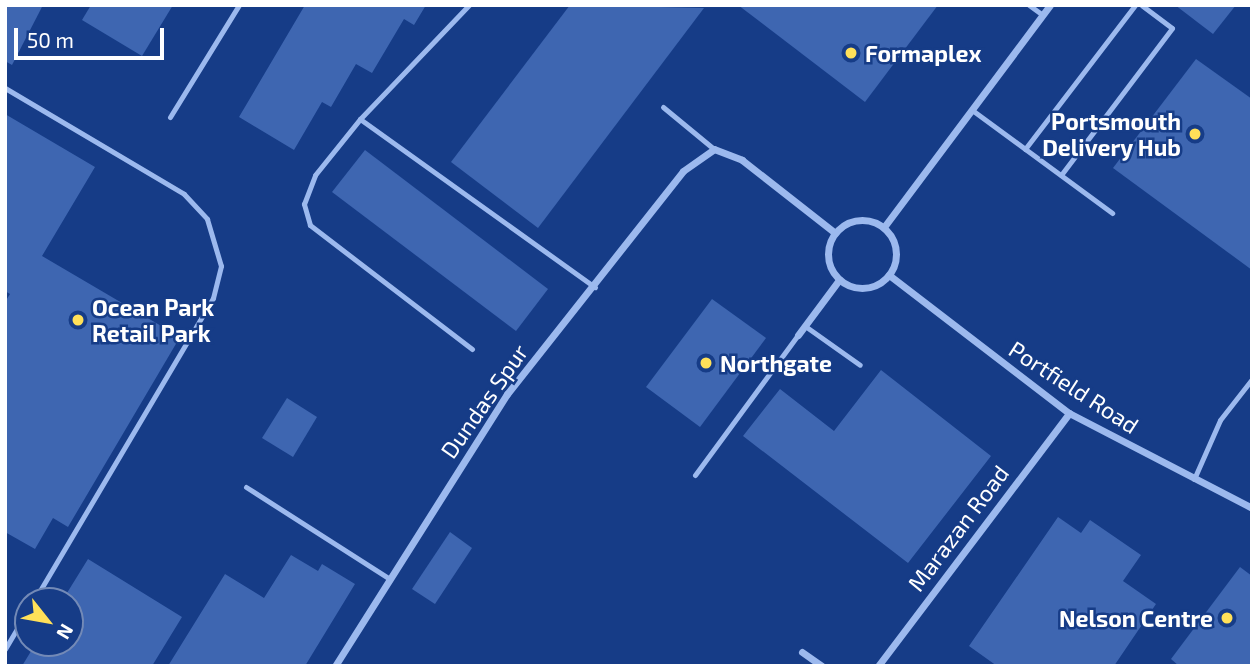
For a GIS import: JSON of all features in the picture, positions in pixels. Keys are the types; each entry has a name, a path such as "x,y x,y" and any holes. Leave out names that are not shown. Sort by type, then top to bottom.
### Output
{"street":[{"path":"884,227 1051,5"},
{"path":"714,149 742,160 835,233"},
{"name":"Dundas Spur","path":"335,666 507,394 595,287 683,171 714,149"},
{"path":"854,220 884,227 896,247 889,275 869,288 839,280 828,259 835,233 854,220"},
{"name":"Portfield Road","path":"889,275 1069,413 1193,480 1252,508"},
{"path":"798,335 839,280"},
{"name":"Marazan Road","path":"878,666 1069,413"},
{"path":"802,652 822,666"}],"lane":[{"path":"170,117 239,5"},
{"path":"469,5 360,119 315,174 304,204 310,225 472,349"},
{"path":"1029,5 1043,15"},
{"path":"1025,149 1135,5"},
{"path":"1061,175 1172,28 1142,5"},
{"path":"5,88 184,194 207,219 221,266 213,298 42,587"},
{"path":"663,107 714,149"},
{"path":"972,110 1112,213"},
{"path":"360,119 595,287"},
{"path":"805,326 860,365"},
{"path":"695,475 798,335"},
{"path":"1193,480 1220,420 1252,379"},
{"path":"246,487 390,579"},
{"path":"5,649 14,634"}],"building":[{"path":"5,5 43,5 12,65 5,61"},
{"path":"91,5 173,5 142,56 82,20"},
{"path":"305,5 426,5 414,25 404,19 372,73 356,64 331,107 322,102 294,150 239,117"},
{"path":"570,5 704,8 538,228 451,162"},
{"name":"Formaplex","path":"738,5 938,5 865,102"},
{"path":"1175,5 1236,5 1213,34"},
{"name":"Portsmouth Delivery Hub","path":"1196,59 1252,99 1252,270 1113,168"},
{"name":"Ocean Park Retail Park","path":"5,114 95,167 42,256 180,337 68,527 53,518 35,549 5,532 5,302 10,294 5,291"},
{"path":"365,150 548,289 516,331 332,192"},
{"name":"Northgate","path":"712,299 766,338 700,427 646,387"},
{"path":"881,370 991,456 908,563 743,436 780,389 834,431"},
{"path":"287,398 317,417 293,457 262,438"},
{"path":"1058,517 1081,533 1090,520 1141,555 1123,581 1156,604 1114,666 997,666 969,646"},
{"path":"450,532 472,548 435,604 412,589"},
{"path":"291,555 318,571 322,564 355,584 305,666 168,666 225,574 264,598"},
{"path":"88,559 182,617 152,666 22,666 27,657 84,657 84,587 71,587"},
{"name":"Nelson Centre","path":"1240,567 1252,576 1252,666 1179,666 1171,659"}],"place":[{"name":"Formaplex","path":"851,53"},
{"name":"Portsmouth Delivery Hub","path":"1195,134"},
{"name":"Ocean Park Retail Park","path":"78,320"},
{"name":"Northgate","path":"706,363"},
{"name":"Nelson Centre","path":"1227,618"}]}
